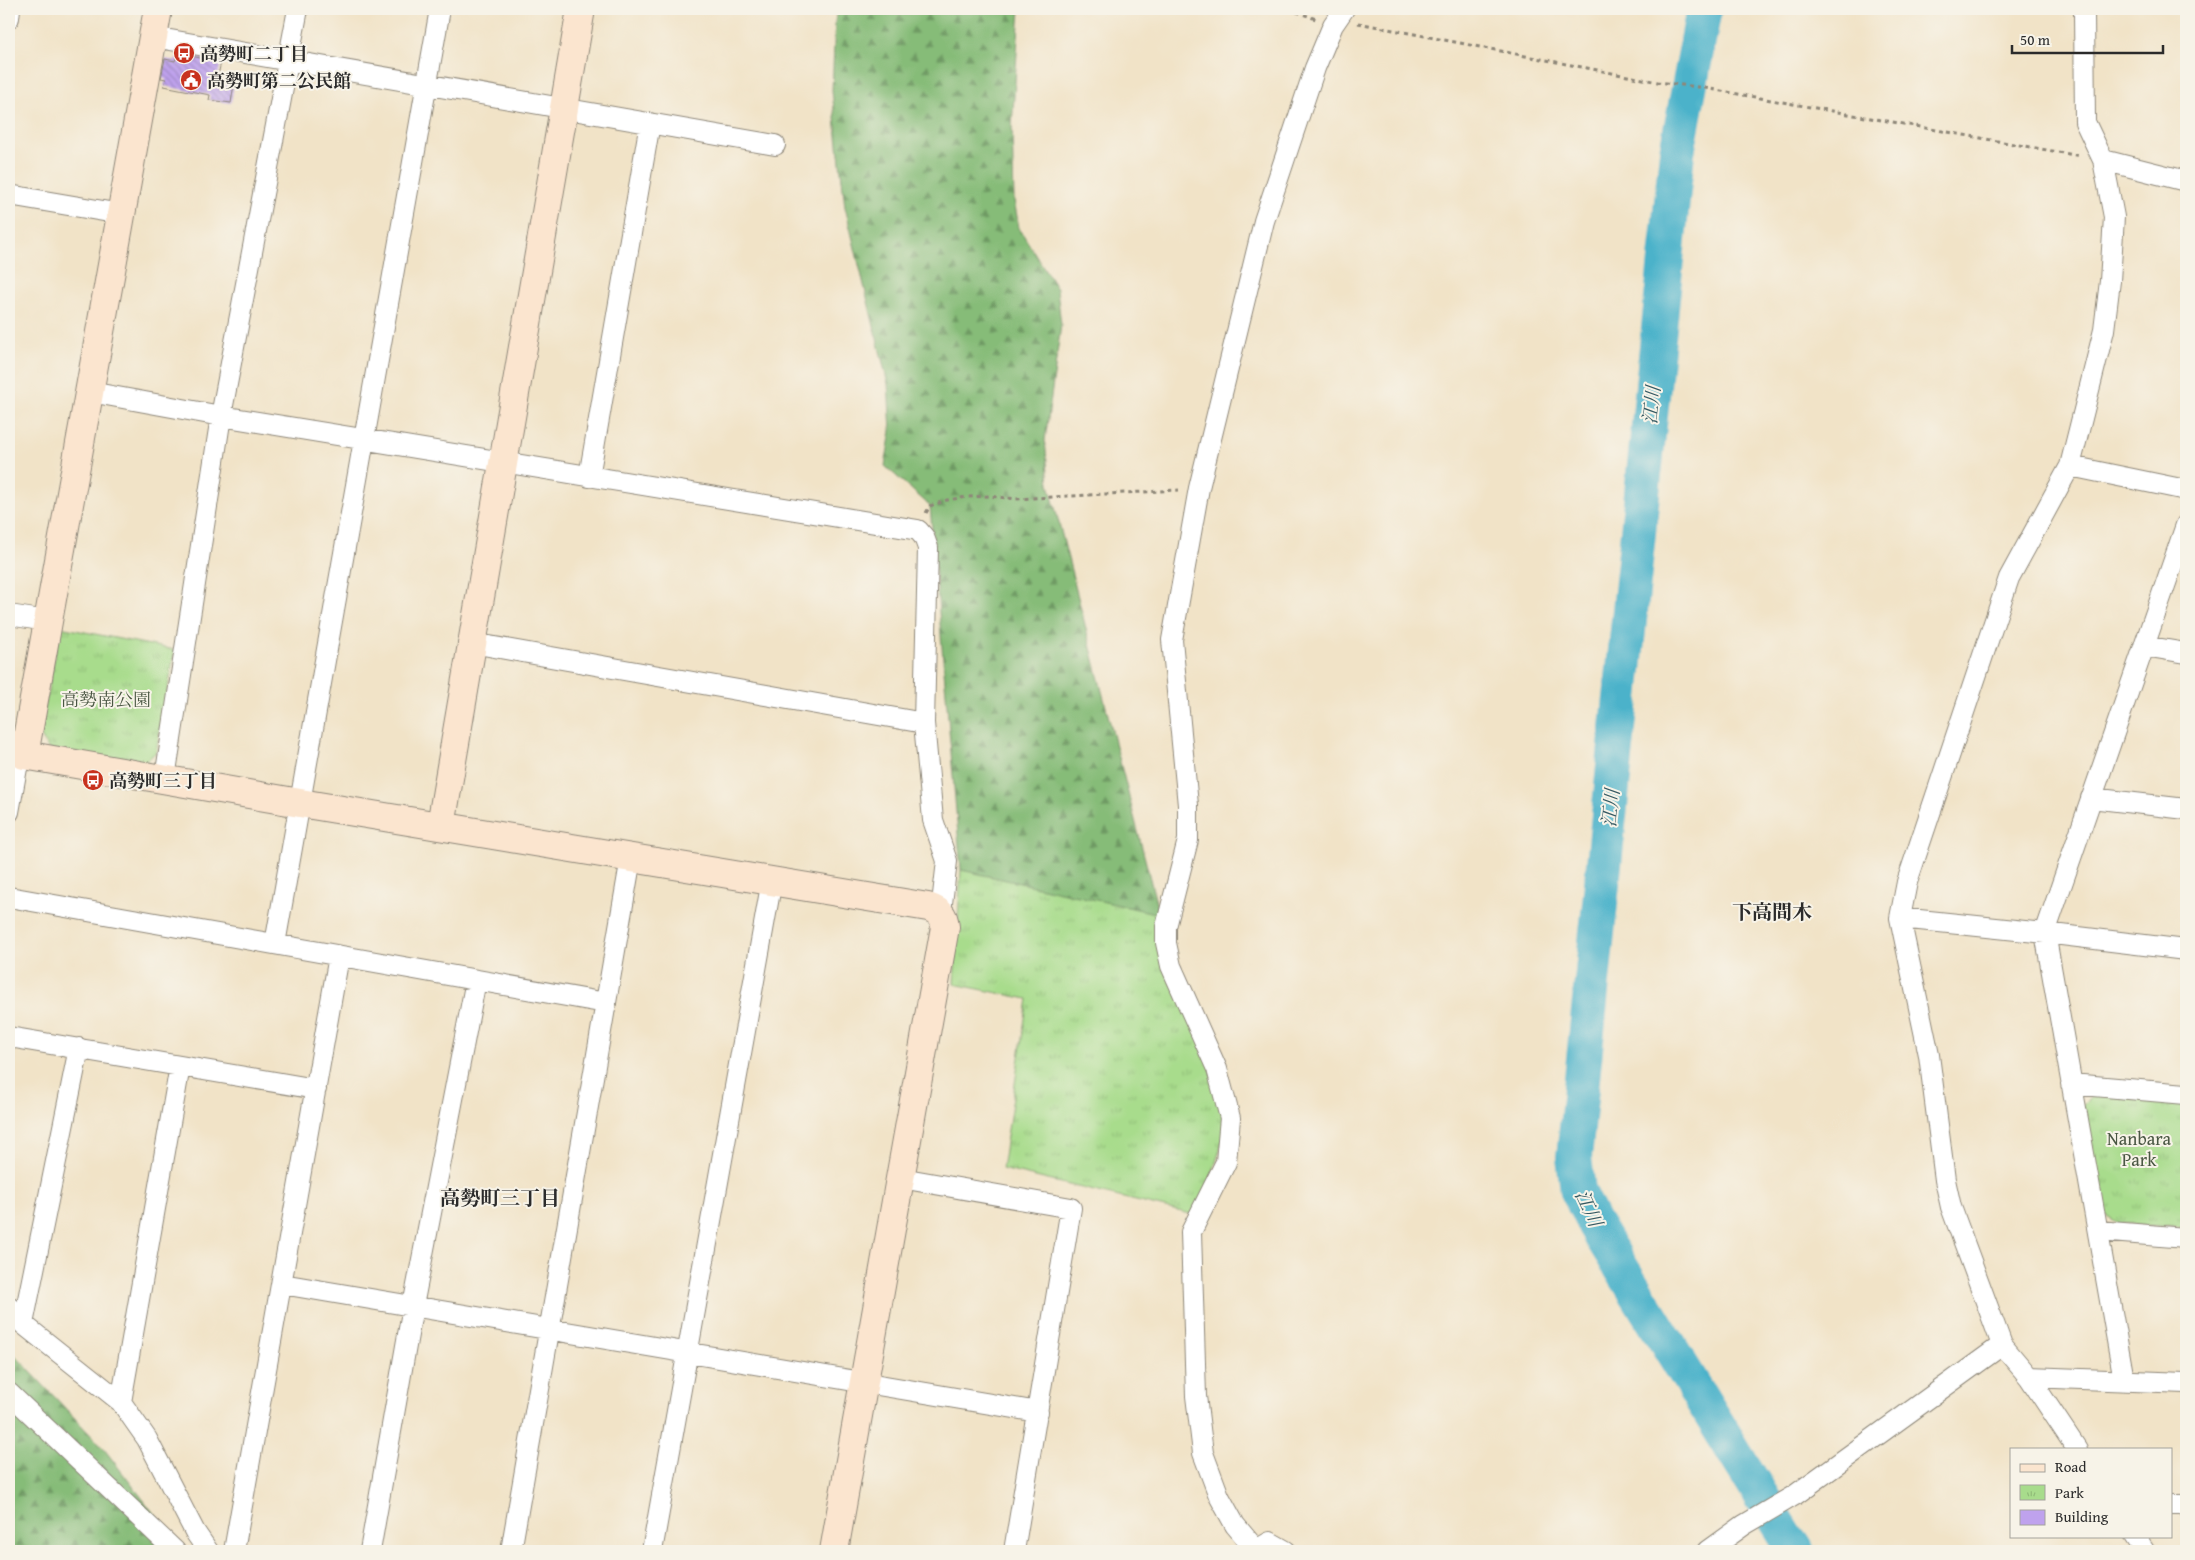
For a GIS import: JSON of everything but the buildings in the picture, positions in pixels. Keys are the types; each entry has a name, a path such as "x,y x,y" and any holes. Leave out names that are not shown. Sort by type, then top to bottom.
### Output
{"street":[{"path":"9,18 10,9"},
{"path":"9,812 17,768 24,755 158,9"},
{"path":"165,778 221,416 290,60 298,9"},
{"path":"275,944 440,9"},
{"path":"441,825 581,9"},
{"path":"2076,1448 2029,1376 2002,1345 1951,1207 1945,1180 1929,1055 1900,918 1907,882 2009,578 2070,466 2104,330 2110,281 2114,217 2103,160 2085,122 2084,9"},
{"path":"1286,1551 1270,1542 1256,1550 1235,1525 1219,1496 1203,1453 1196,1396 1191,1232 1226,1162 1230,1118 1217,1068 1171,966 1166,943 1166,927 1188,840 1188,805 1172,640 1199,488 1264,221 1315,68 1338,17"},
{"path":"153,37 427,83 775,145"},
{"path":"589,476 650,123"},
{"path":"2103,160 2186,181"},
{"path":"9,195 121,214"},
{"path":"90,392 364,440 918,530 924,537 928,548 924,723 933,820 948,861 941,912 945,927 902,1178 863,1382 834,1551"},
{"path":"2070,466 2186,490"},
{"path":"2124,1380 2045,933 2186,525"},
{"path":"9,615 47,621"},
{"path":"472,643 924,723"},
{"path":"2144,646 2186,653"},
{"path":"24,755 300,803 772,880 928,907 941,912"},
{"path":"2091,798 2186,809"},
{"path":"511,1551 631,858"},
{"path":"652,1551 772,880"},
{"path":"9,897 606,1003"},
{"path":"1900,918 2186,950"},
{"path":"234,1551 340,956"},
{"path":"370,1551 413,1306 476,980"},
{"path":"9,1037 316,1088"},
{"path":"23,1324 79,1048"},
{"path":"121,1402 180,1066"},
{"path":"2071,1084 2186,1094"},
{"path":"902,1178 1071,1208 1014,1551"},
{"path":"2098,1231 2186,1238"},
{"path":"282,1284 1038,1412"},
{"path":"9,1307 23,1324 121,1402 147,1439 195,1532 208,1551"},
{"path":"1708,1551 1786,1499 1795,1495 2002,1345"},
{"path":"2029,1376 2186,1383"},
{"path":"9,1393 175,1551"},
{"path":"2172,1505 2186,1505"},
{"path":"2136,1538 2144,1551"}],"path":[{"path":"1289,9 1338,17 1668,83 1705,88 2103,160"},
{"path":"918,530 930,506 947,500 989,496 1016,499 1199,488"}],"green space":[{"path":"837,9 1020,9 1012,126 1014,200 1019,228 1057,289 1061,325 1045,440 1049,484 1159,914 961,870 930,506 885,466 891,431 888,384 845,207 832,91"},
{"name":"高勢南公園","path":"60,627 175,650 156,752 143,764 48,749 40,734"},
{"path":"961,870 1159,914 1230,1118 1199,1216 1002,1169 1028,999 954,984"},
{"name":"Nanbara Park","path":"2094,1094 2186,1102 2186,1228 2118,1223 2103,1213 2082,1106"},
{"path":"9,1349 104,1449 183,1551 9,1551"}],"waterway":[{"name":"江川","path":"1704,9 1677,152 1574,1157 1578,1191 1593,1222 1795,1551"}],"place":[{"name":"高勢町二丁目","path":"184,53"},
{"name":"高勢町第二公民館","path":"191,80"},
{"name":"高勢町三丁目","path":"93,780"}],"district":[{"name":"下高間木","path":"1772,911"},
{"name":"高勢町三丁目","path":"500,1197"}]}
